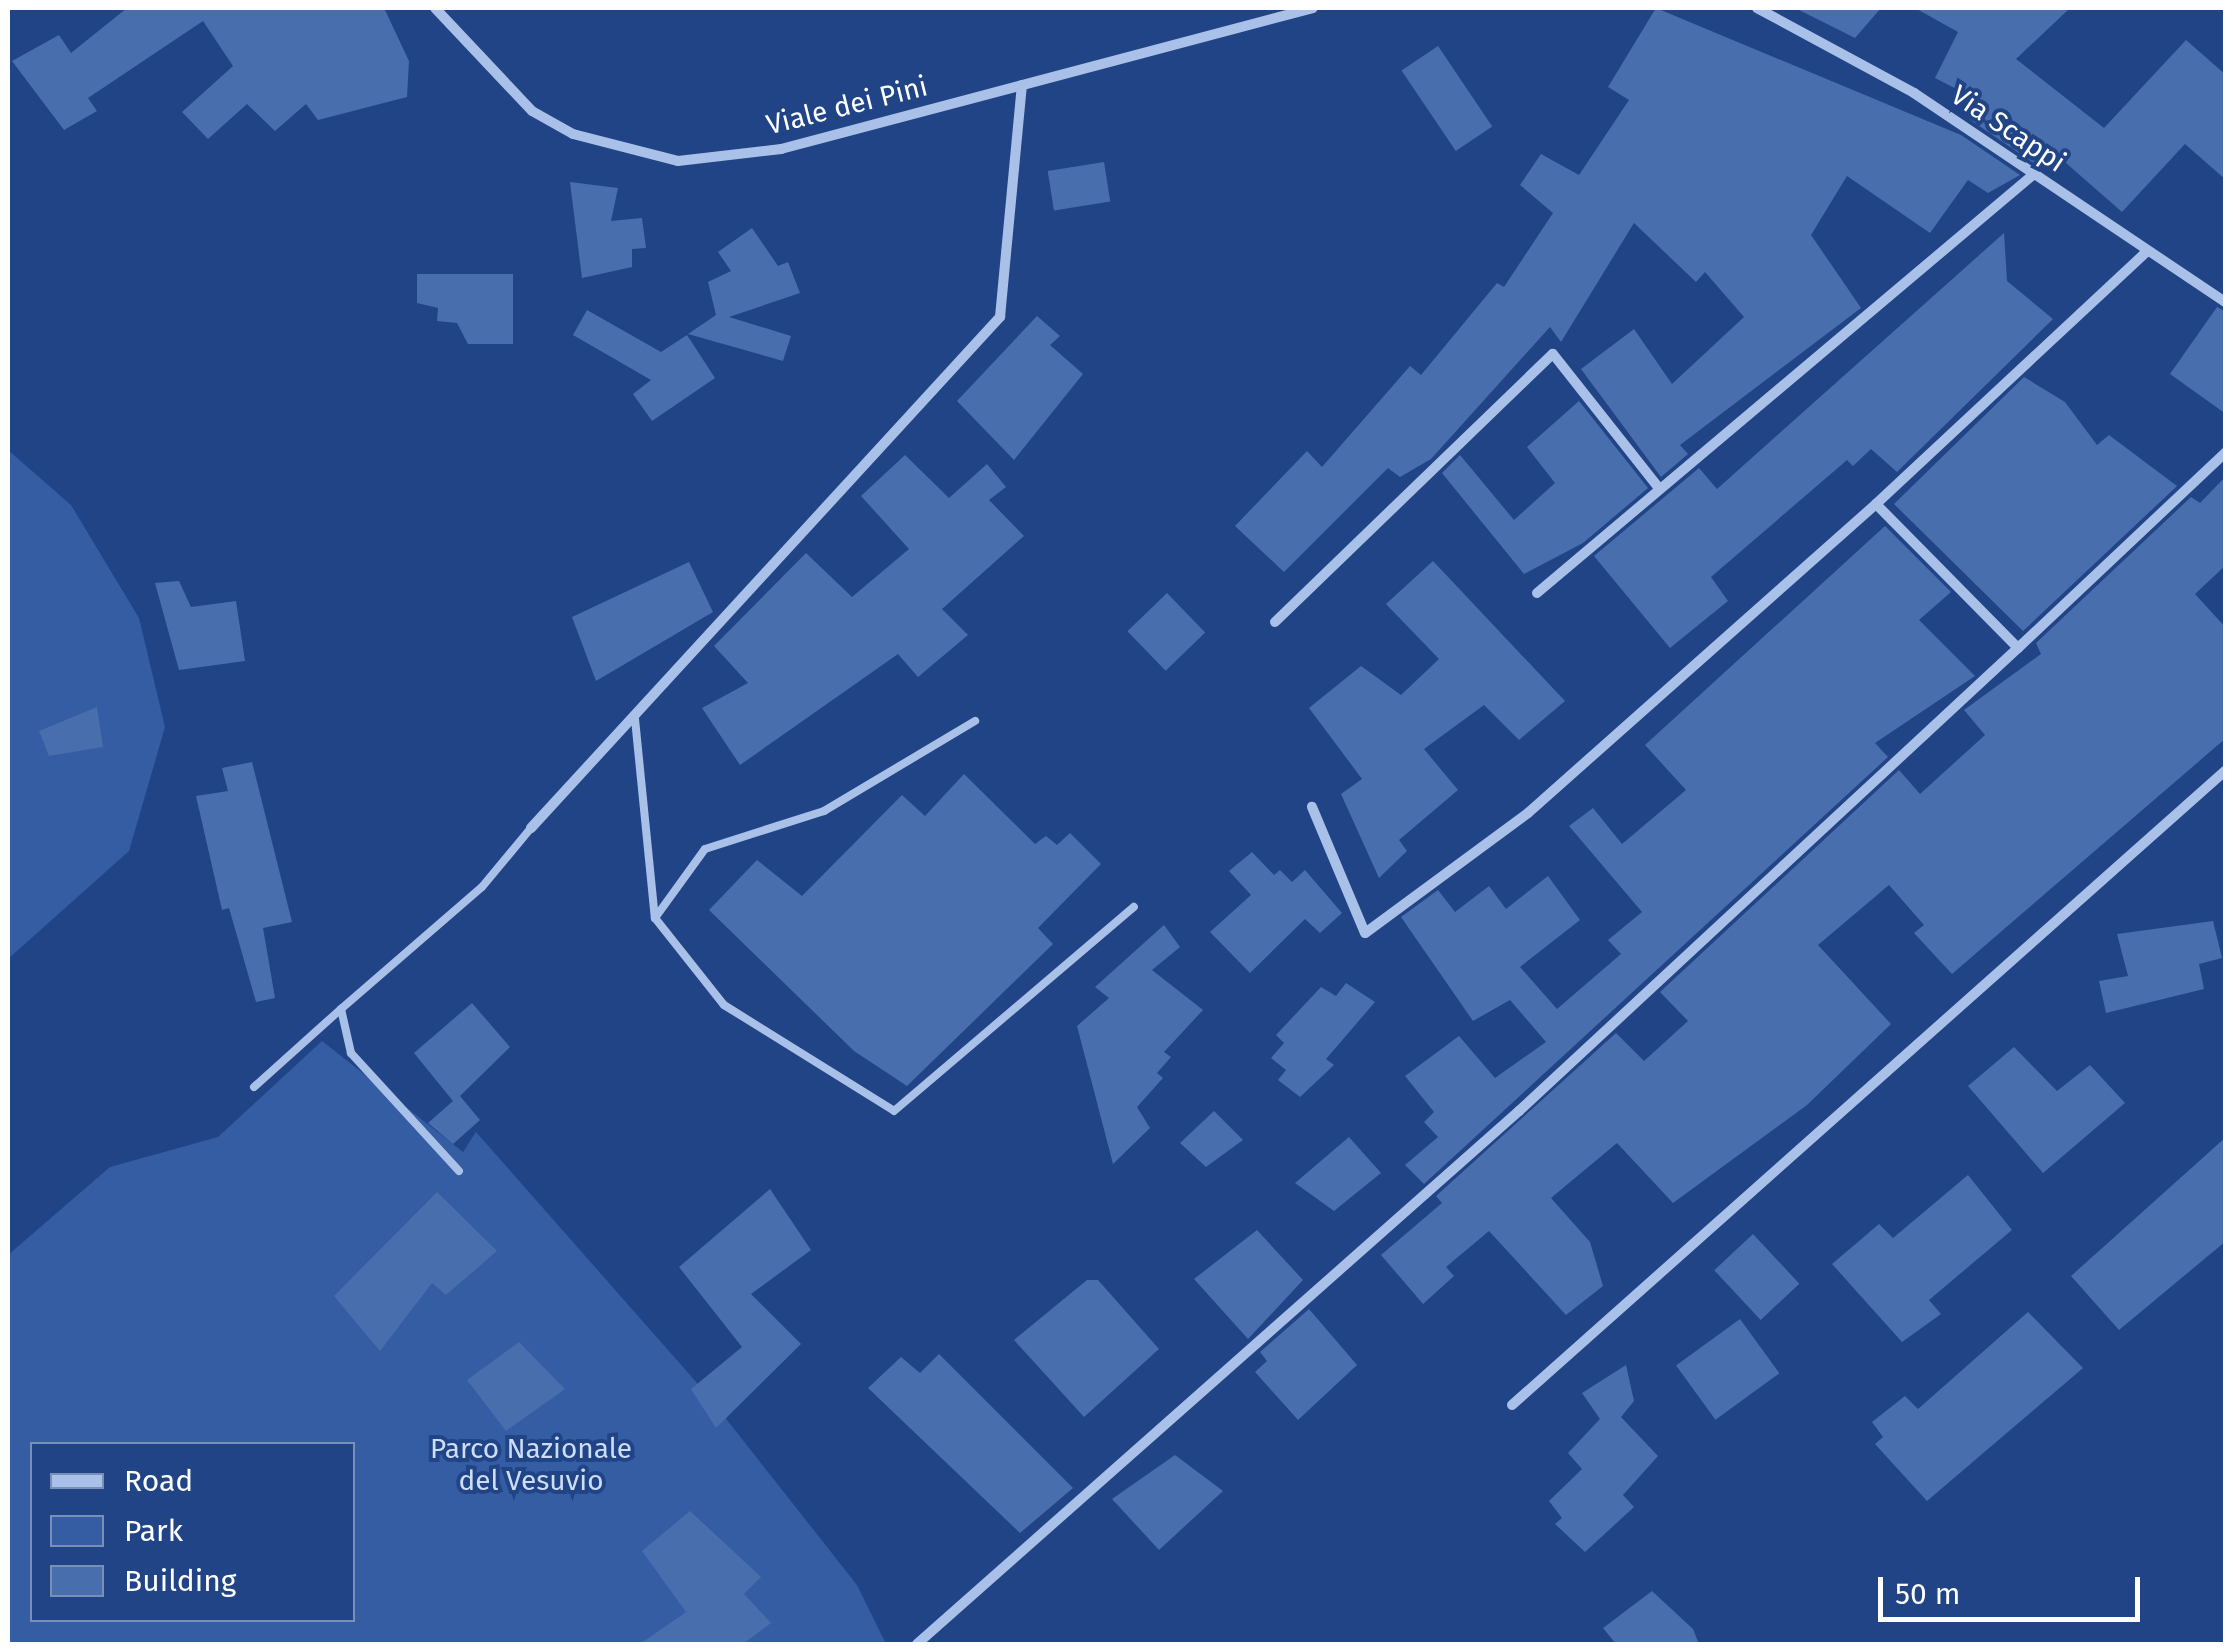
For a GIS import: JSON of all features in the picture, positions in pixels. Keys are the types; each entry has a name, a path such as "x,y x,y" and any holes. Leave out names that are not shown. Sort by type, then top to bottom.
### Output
{"street":[{"name":"Viale dei Pini","path":"435,8 532,111 573,134 678,161 781,149 1314,8"},
{"name":"Via Scappi","path":"1757,8 1914,93 2226,303"},
{"path":"531,828 1000,317 1022,85"},
{"path":"1537,593 2034,174"},
{"path":"1312,807 1365,933 1528,813 1876,504 2148,251"},
{"path":"1275,622 1553,354 1659,488"},
{"path":"917,1644 1533,1098 2226,452"},
{"path":"1876,504 2018,648"},
{"path":"1512,1405 2226,770"}],"lane":[{"path":"635,719 656,918 724,1005 894,1111 1134,908"},
{"path":"656,918 704,849 824,811 975,721"},
{"path":"254,1086 482,887 531,828"},
{"path":"340,1009 351,1052 459,1171"}],"green space":[{"path":"8,450 71,505 139,618 165,727 129,851 8,959"},
{"name":"Parco Nazionale del Vesuvio","path":"322,1041 463,1152 476,1132 705,1392 857,1585 886,1644 8,1644 8,1255 110,1167 218,1137"}],"building":[{"path":"127,8 384,8 409,61 407,97 318,120 306,104 275,131 247,104 208,139 182,112 233,66 203,21 88,98 97,111 64,130 12,61 59,35 71,53"},
{"path":"1656,8 1961,135 2020,175 1988,193 1968,180 1930,233 1847,176 1811,235 1861,308 1680,445 1688,454 1661,477 1581,369 1634,329 1672,384 1744,317 1705,272 1696,282 1634,223 1561,342 1550,327 1431,459 1400,477 1388,468 1284,572 1235,526 1307,451 1322,467 1410,366 1421,375 1497,283 1504,287 1553,213 1520,185 1541,154 1579,175 1629,100 1608,87"},
{"path":"1795,8 1881,8 1855,38"},
{"path":"1915,8 2070,8 2016,59 2104,128 2186,40 2226,75 2226,180 2185,144 2122,212 2058,156 2038,166 1969,119 1978,100 1935,78 1958,32"},
{"path":"1438,46 1492,126 1456,151 1402,71"},
{"path":"1104,162 1110,202 1054,210 1048,171"},
{"path":"570,182 618,188 611,221 642,218 646,248 632,249 632,267 582,278"},
{"path":"752,228 778,266 788,262 800,293 729,317 791,336 783,361 688,334 716,315 708,282 731,271 718,252"},
{"path":"2004,233 2007,281 2053,319 1897,472 1871,449 1853,466 1847,460 1711,577 1728,601 1670,648 1594,556 1699,468 1717,489"},
{"path":"417,274 513,274 513,344 468,344 457,323 437,321 438,308 417,303"},
{"path":"2217,307 2226,312 2226,414 2170,374"},
{"path":"587,310 661,352 687,335 715,378 652,421 633,394 651,380 573,335"},
{"path":"1037,316 1060,336 1050,345 1083,374 1014,460 957,401"},
{"path":"2024,377 2065,402 2097,445 2109,435 2177,486 2023,631 1894,504"},
{"path":"1579,401 1648,488 1583,543 1524,574 1442,473 1460,455 1514,520 1555,483 1527,447"},
{"path":"905,455 949,498 987,464 1006,487 989,500 1024,536 942,609 968,635 918,677 898,654 740,765 702,708 748,683 714,646 806,553 852,597 909,549 861,496"},
{"path":"2226,476 2226,565 2195,594 2226,628 2226,738 1952,974 1914,933 1924,925 1889,885 1818,945 1891,1024 1807,1105 1673,1203 1617,1143 1551,1198 1590,1242 1603,1286 1566,1315 1489,1231 1446,1267 1454,1276 1423,1304 1381,1255 1442,1203 1436,1196 1616,1033 1644,1061 1688,1021 1660,992 1899,770 1920,794 1985,735 1964,710 2041,654 2036,643 2191,497 2200,503"},
{"path":"1885,526 1951,592 1919,620 1975,676 1875,743 1888,757 1424,1184 1405,1165 1438,1137 1424,1122 1434,1112 1405,1076 1459,1036 1495,1078 1546,1042 1510,1000 1473,1021 1401,917 1438,890 1455,912 1489,886 1506,909 1548,876 1580,920 1520,967 1557,1009 1621,954 1608,940 1642,912 1569,826 1593,808 1622,844 1686,790 1645,745"},
{"path":"1433,561 1565,701 1519,740 1484,705 1424,749 1458,790 1399,840 1407,851 1379,878 1341,794 1362,779 1309,708 1361,666 1401,695 1439,659 1386,604"},
{"path":"689,562 713,612 596,681 572,617"},
{"path":"179,581 191,607 236,601 245,661 179,670 155,583"},
{"path":"1167,593 1205,633 1166,671 1127,631"},
{"path":"97,707 103,747 49,756 39,731"},
{"path":"252,762 292,922 263,928 275,998 256,1002 229,908 222,910 196,796 228,791 222,768"},
{"path":"964,774 1035,844 1046,836 1057,845 1070,833 1101,864 1038,928 1053,944 907,1086 854,1051 709,910 757,860 802,896 902,795 925,816"},
{"path":"1252,852 1274,875 1280,870 1292,882 1305,870 1342,913 1320,933 1305,919 1250,973 1210,932 1251,895 1229,871"},
{"path":"2213,921 2222,958 2199,964 2204,989 2106,1013 2099,981 2128,976 2117,934"},
{"path":"1164,925 1180,947 1152,970 1203,1010 1164,1052 1171,1057 1157,1073 1163,1078 1137,1107 1150,1128 1113,1164 1077,1026 1109,998 1095,987"},
{"path":"1346,983 1375,1002 1326,1059 1334,1065 1300,1097 1278,1080 1286,1070 1271,1058 1284,1043 1276,1035 1321,987 1336,996"},
{"path":"472,1003 510,1047 460,1096 480,1120 453,1144 428,1123 453,1101 414,1053"},
{"path":"2014,1047 2057,1091 2090,1065 2125,1103 2043,1173 1968,1086"},
{"path":"1214,1111 1243,1140 1206,1167 1180,1143"},
{"path":"1349,1137 1381,1173 1334,1211 1295,1183"},
{"path":"2226,1137 2226,1241 2119,1330 2071,1276"},
{"path":"1968,1175 2012,1230 1929,1300 1941,1314 1902,1342 1832,1264 1879,1224 1893,1238"},
{"path":"770,1189 811,1250 751,1294 801,1344 716,1428 691,1389 742,1347 679,1267"},
{"path":"437,1192 497,1251 446,1295 432,1283 380,1351 334,1296"},
{"path":"1257,1230 1303,1280 1248,1339 1194,1279"},
{"path":"1753,1234 1799,1284 1761,1320 1714,1270"},
{"path":"1087,1280 1098,1280 1159,1349 1084,1417 1014,1340"},
{"path":"1309,1309 1357,1365 1298,1420 1255,1372 1267,1361 1260,1352"},
{"path":"2028,1312 2083,1368 1927,1501 1875,1444 1883,1437 1872,1422 1905,1396 1918,1409"},
{"path":"1740,1319 1779,1373 1715,1420 1676,1365"},
{"path":"519,1342 565,1389 506,1431 467,1380"},
{"path":"939,1354 1073,1488 1020,1533 868,1388 901,1357 920,1373"},
{"path":"1626,1365 1634,1401 1621,1417 1658,1456 1623,1495 1634,1507 1585,1552 1555,1524 1562,1518 1549,1501 1582,1469 1568,1453 1600,1419 1582,1393"},
{"path":"1175,1455 1223,1491 1159,1550 1112,1499"},
{"path":"690,1511 761,1577 744,1594 771,1623 743,1644 640,1644 686,1612 642,1551"},
{"path":"1652,1591 1693,1629 1699,1644 1616,1644 1603,1628"}]}
